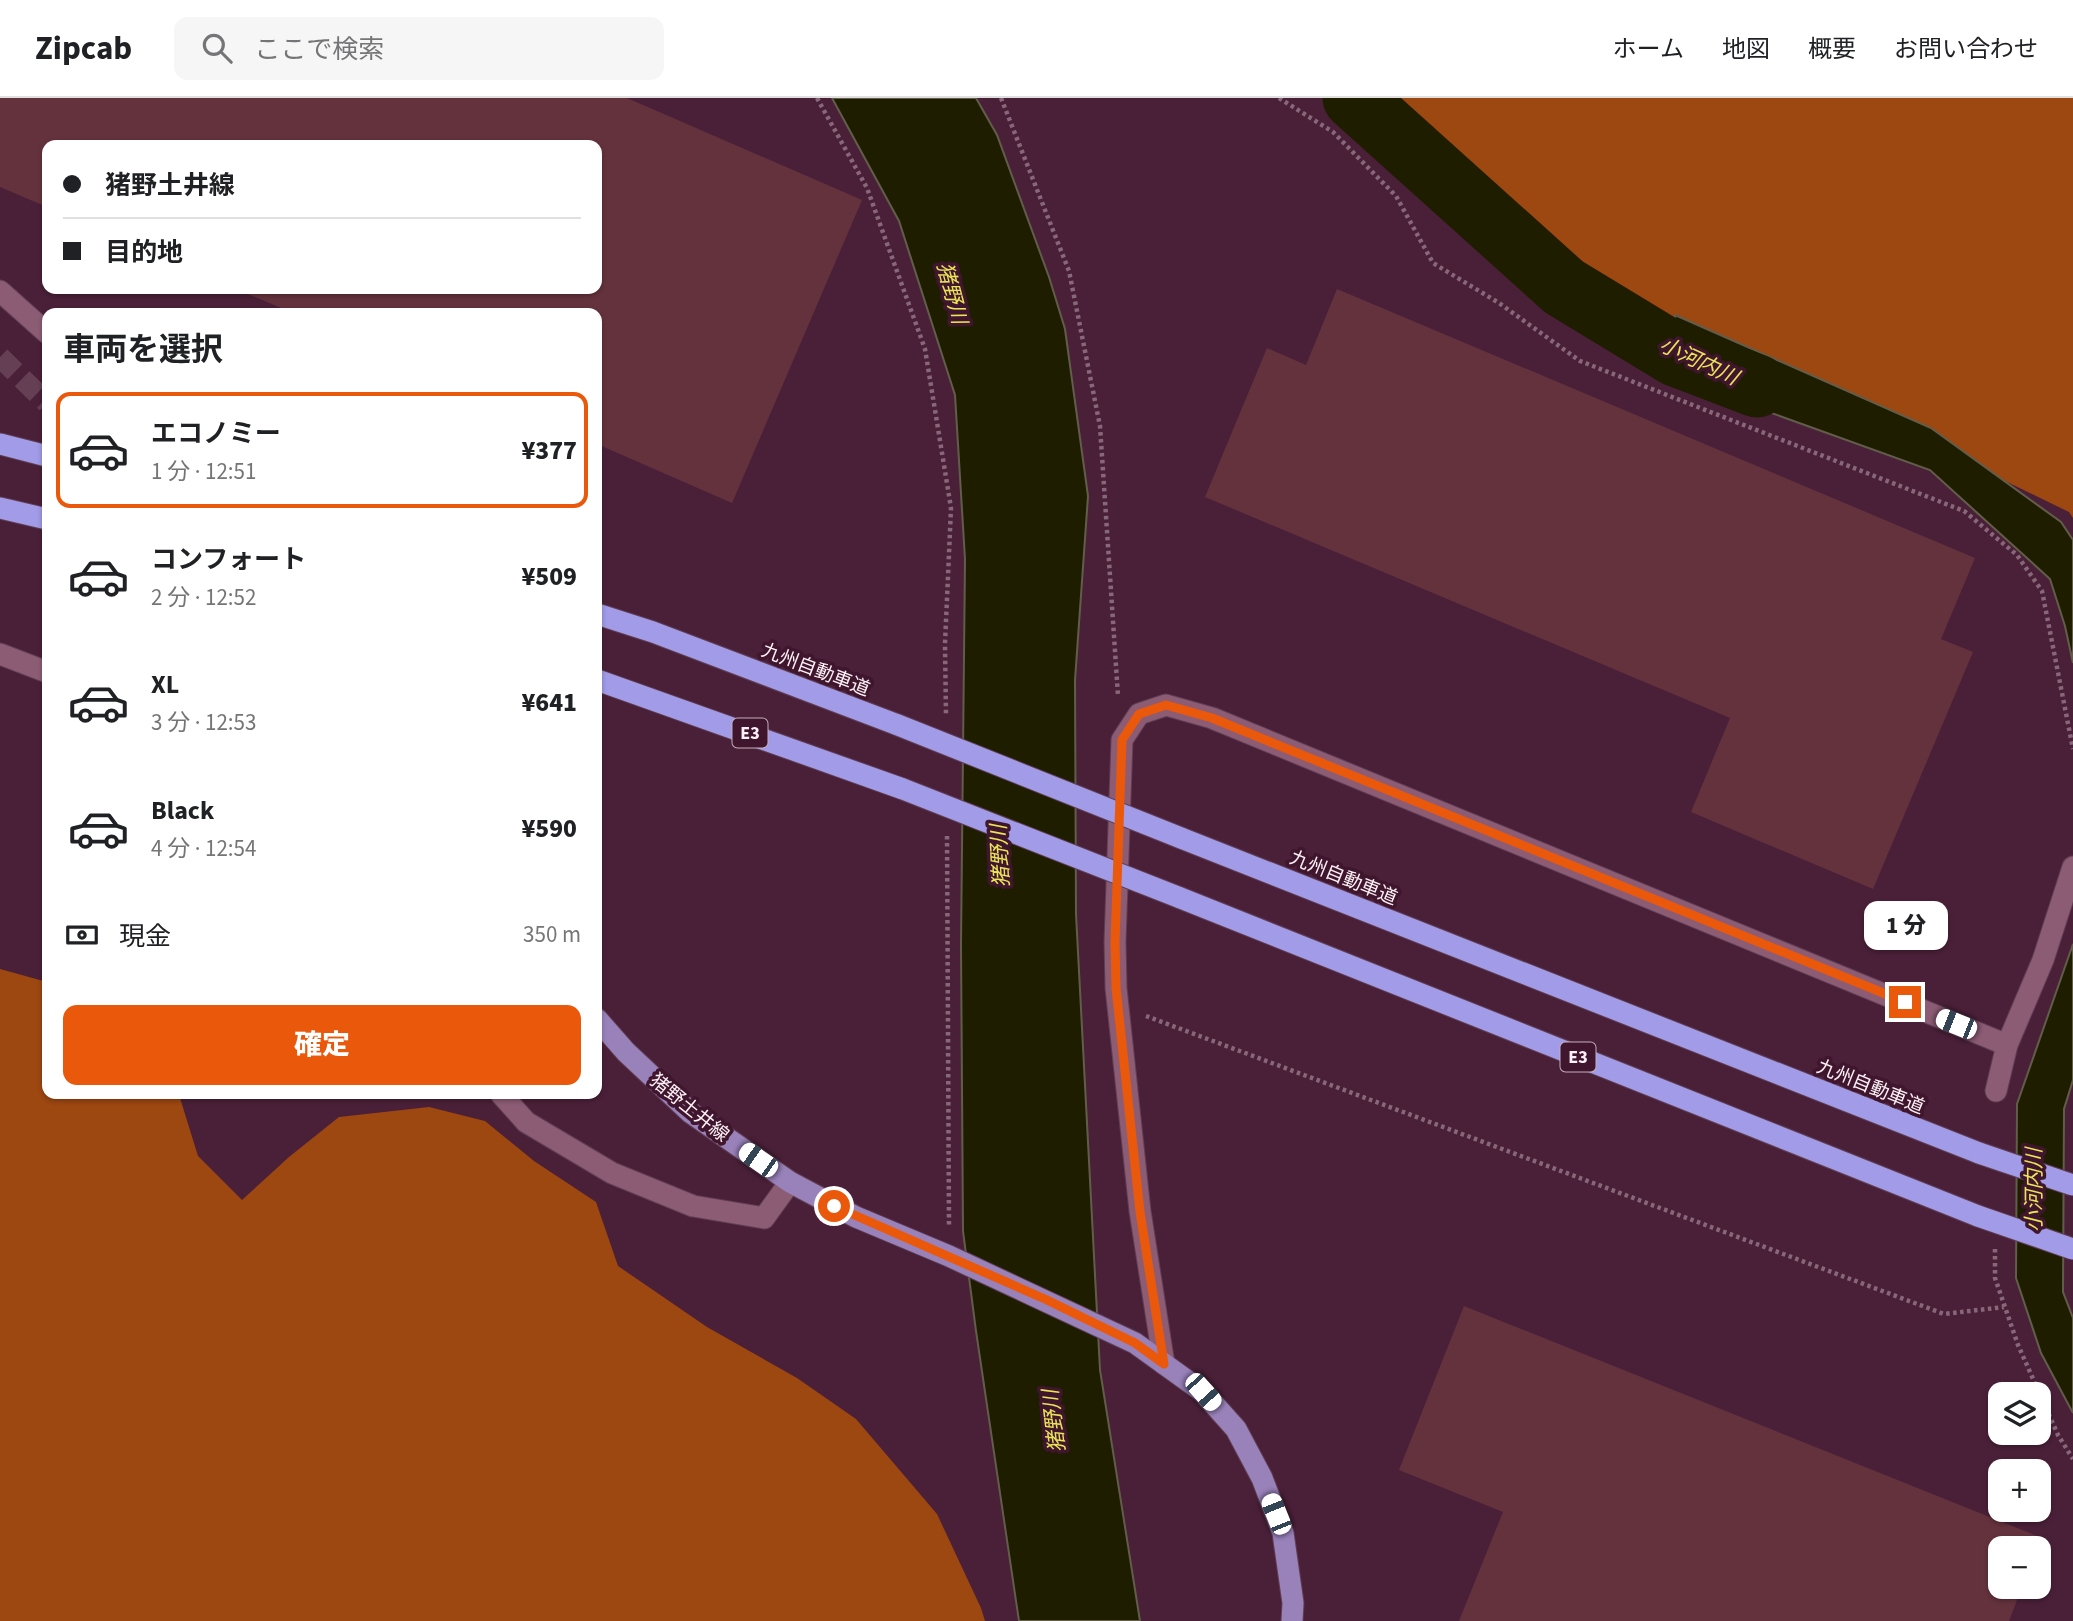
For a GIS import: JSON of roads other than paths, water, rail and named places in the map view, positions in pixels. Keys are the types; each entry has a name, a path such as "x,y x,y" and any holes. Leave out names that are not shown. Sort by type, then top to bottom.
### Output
{"highway":[{"path":"0,444 42,455"},
{"path":"0,508 42,518"},
{"name":"九州自動車道","path":"602,616 653,632 898,725 1979,1153 2073,1185"},
{"name":"E3","path":"602,682 903,789 1978,1216 2073,1250"}],"main road":[{"name":"猪野土井線","path":"602,1025 625,1052 691,1113 790,1182 856,1217 949,1255 1135,1343 1203,1392 1236,1429 1262,1478 1283,1532 1293,1603 1292,1621"}],"street":[{"path":"0,291 42,329"},
{"path":"0,654 42,670"},
{"path":"1164,1364 1140,1212 1118,1005 1115,942 1122,740 1139,714 1166,705 1212,718 2007,1045"},
{"path":"1996,1091 2007,1045 2043,960 2073,867"},
{"path":"505,1099 526,1122 612,1173 692,1206 764,1218 790,1182"}],"water":[{"name":"猪野川","path":"832,98 976,98 997,135 1049,277 1065,329 1088,496 1075,680 1076,914 1100,1370 1140,1621 1019,1621 963,1231 961,945 965,559 955,395 899,221"},
{"path":"1675,315 1931,428 2061,522 2073,540 2073,663 2050,579 1930,470 1677,379"},
{"path":"2073,944 2073,1080 2064,1109 2063,1292 2073,1318 2073,1413 2041,1353 2016,1278 2017,1104"}],"waterway":[{"name":"小河内川","path":"1354,98 1564,287 1676,355 1757,386"}],"tunnel":[{"path":"0,357 42,398"}]}
